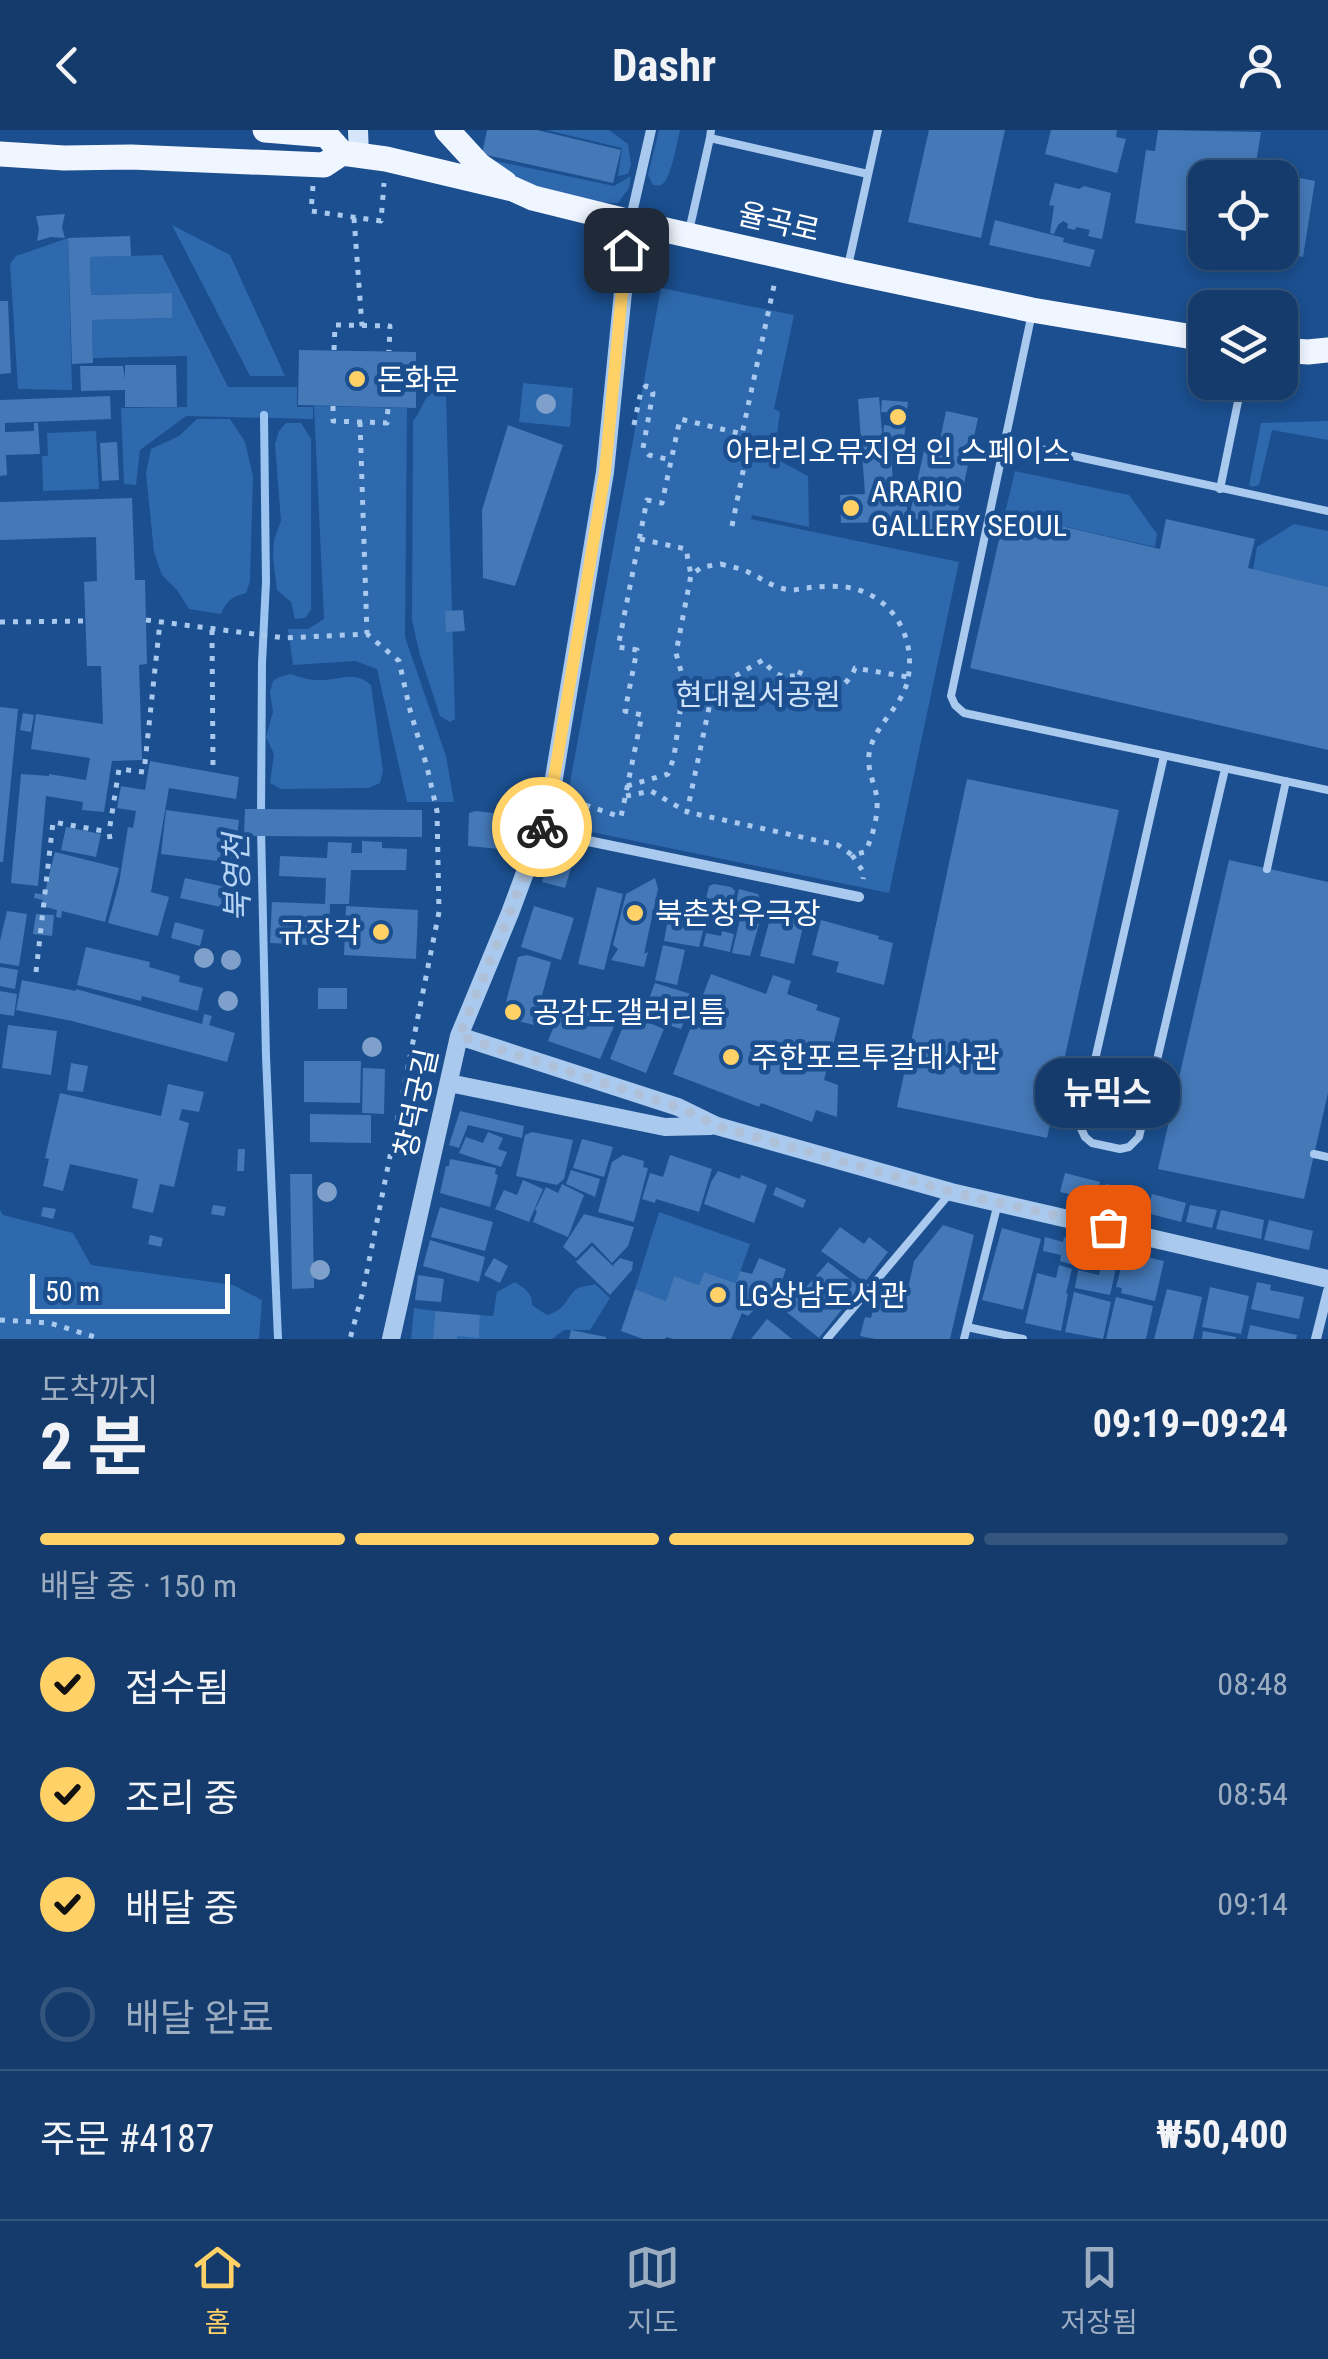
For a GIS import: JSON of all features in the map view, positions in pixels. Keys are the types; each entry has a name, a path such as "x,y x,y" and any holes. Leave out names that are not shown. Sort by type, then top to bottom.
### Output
{"main road":[{"name":"율곡로","path":"265,130 326,135 386,159 780,256 1032,310 1188,337"},
{"path":"447,130 479,165 513,189"},
{"name":"율곡로","path":"0,154 324,165 353,146"},
{"path":"1298,351 1328,350"}],"street":[{"path":"630,222 651,130"},
{"name":"창덕궁길","path":"391,1339 459,1036 549,808 605,472 630,222"},
{"path":"540,831 860,896"},
{"path":"459,1036 678,1107 717,1126 951,1192 1328,1279"},
{"path":"449,1082 665,1127 717,1126"},
{"path":"1316,1339 1328,1291"}],"lane":[{"path":"848,270 878,130"},
{"path":"688,234 710,134 868,174"},
{"path":"1032,310 951,696 955,705 964,713 1328,790"},
{"path":"1220,488 1238,400"},
{"path":"1004,441 1328,511"},
{"path":"1164,756 1080,1126 1092,1143 1120,1149 1129,1147 1139,1137 1225,769"},
{"path":"1267,869 1286,782"},
{"path":"1314,1154 1328,1157"},
{"path":"827,1339 951,1192"},
{"path":"964,1339 999,1202"},
{"path":"967,1326 1023,1339"}],"path":[{"path":"354,218 362,326"},
{"path":"742,434 780,256"},
{"path":"334,350 335,325 390,326 389,352"},
{"path":"631,439 641,391 651,387 643,448 648,456 671,460"},
{"path":"333,406 332,421 387,423 388,407"},
{"path":"551,793 621,817 642,715 625,712 637,650 618,647 648,500 662,503 680,420 750,437 732,526"},
{"path":"360,422 367,634"},
{"path":"627,786 668,774 674,757 684,682 676,653 691,576 686,549 640,538"},
{"path":"691,576 702,567 721,564 794,590 846,587 876,596 906,634 910,664 906,688 879,726 868,760 877,796 872,839 865,852 852,855"},
{"path":"146,620 285,638 367,634 399,662 437,811 439,912 350,1339"},
{"path":"0,622 86,621"},
{"path":"36,972 54,822 110,835 119,769 144,772 160,622"},
{"path":"212,630 212,770"},
{"path":"684,682 713,689 762,660 773,674 785,678 799,675"},
{"path":"799,675 804,664"},
{"path":"799,675 807,688 821,692 839,689 851,680 856,668 908,678"},
{"path":"686,812 713,689"},
{"path":"625,796 651,791 686,812 838,845 852,855 864,873 860,896"},
{"path":"0,1320 50,1323 101,1339"}],"green space":[{"path":"546,130 609,130 628,144 628,174 618,176 622,148"},
{"path":"659,130 680,130 668,176 661,185 653,185 648,175"},
{"path":"482,158 614,186 631,176 629,188 618,203 588,202 516,184"},
{"path":"172,225 230,255 285,376 250,376"},
{"path":"68,238 72,390 18,389 10,264 16,256"},
{"path":"162,255 228,387 297,387 297,407 313,407 313,419 186,416 140,450 136,485 124,484 121,408 187,407 187,356 93,358 92,320 172,318 171,293 91,295 90,257"},
{"name":"현대원서공원","path":"661,288 794,315 774,409 780,412 775,448 778,460 808,476 809,527 752,515 751,519 959,562 889,893 562,826"},
{"path":"523,383 573,388 570,427 519,422"},
{"path":"436,390 446,395 455,719 450,722 440,716 412,620 413,421"},
{"path":"314,406 407,408 405,637 446,756 454,802 407,802 377,669 355,661 293,665 288,629 308,629 324,619"},
{"path":"197,419 230,419 245,442 253,476 250,581 246,593 230,600 221,614 189,609 162,575 154,552 146,473 151,449 179,436"},
{"path":"1328,421 1328,440 1272,430 1259,485 1249,485 1261,423"},
{"path":"286,423 301,423 311,439 311,610 305,618 295,619 291,602 277,590 273,558 281,521 275,444"},
{"path":"96,431 99,489 43,491 42,456 48,456 47,433"},
{"path":"1015,471 1129,495 1157,534 1155,547 1005,513"},
{"path":"1294,524 1328,531 1328,587 1253,570 1257,547"},
{"path":"291,674 315,680 354,677 371,685 383,771 380,783 369,788 281,789 270,783 274,754 266,737 273,712 270,692 273,681"},
{"path":"0,1210 3,1215 73,1233 91,1265 233,1285 262,1300 259,1339 0,1339"},
{"path":"659,1212 750,1244 736,1283 704,1272 699,1285 674,1276 666,1301 635,1289"},
{"path":"515,1282 529,1294 532,1305 547,1315 563,1306 579,1288 595,1284 610,1298 590,1330 564,1330 552,1339 457,1339 479,1337 480,1315 493,1316 497,1292"},
{"path":"414,1308 435,1311 433,1339 411,1339"}],"building":[{"path":"487,130 537,130 621,150 613,183 482,154"},
{"path":"929,130 1005,130 981,238 908,222"},
{"path":"1051,130 1117,130 1116,137 1126,139 1117,173 1045,154"},
{"path":"1158,130 1261,132 1256,160 1188,160 1188,231 1135,223 1146,150 1155,151"},
{"path":"1298,178 1315,181 1303,257 1298,256"},
{"path":"1055,183 1111,193 1102,239 1088,236 1090,230 1067,228 1063,221 1054,234 1050,233 1054,206 1049,205"},
{"path":"65,214 65,238 37,241 36,216"},
{"path":"995,220 1095,250 1090,267 989,245"},
{"path":"130,236 131,256 90,257 91,295 172,293 172,318 92,320 93,363 72,364 68,238"},
{"path":"0,301 8,301 11,373 0,374"},
{"name":"돈화문","path":"299,350 416,352 416,408 298,405"},
{"path":"125,365 176,365 177,407 125,407 125,390 81,391 80,366 123,366 125,379"},
{"path":"110,396 111,419 5,423 5,432 34,431 34,423 38,423 40,454 6,455 7,475 0,476 0,400"},
{"path":"879,397 883,444 891,444 893,487 907,486 907,526 892,527 892,522 841,523 840,495 865,494 858,399"},
{"path":"882,400 908,402 904,439 883,437 884,425 893,426 894,413 881,412"},
{"path":"946,411 978,418 952,540 927,536 930,522 909,518 924,451 937,454"},
{"path":"508,425 563,445 515,586 483,578 482,510"},
{"path":"117,442 119,480 102,481 100,443"},
{"path":"132,498 135,580 145,580 147,664 139,665 142,760 112,761 104,812 82,810 83,802 46,796 38,886 11,883 21,774 86,780 90,758 31,749 36,714 103,724 101,666 87,666 84,582 97,581 96,537 0,540 0,502"},
{"path":"1005,513 1160,549 1166,519 1255,539 1248,568 1328,587 1328,750 970,668"},
{"path":"463,610 465,631 446,632 445,611"},
{"path":"0,707 18,709 3,862 0,862"},
{"path":"23,713 34,715 31,732 20,730"},
{"path":"150,761 239,777 236,799 169,788 151,892 169,897 158,936 108,923 128,827 133,828 136,811 117,808 121,786 145,790"},
{"path":"967,779 1119,810 1047,1138 897,1107"},
{"path":"245,809 422,810 422,837 244,836"},
{"path":"166,810 239,820 234,863 161,854"},
{"path":"469,813 511,815 511,827 500,849 468,846"},
{"path":"66,827 101,834 96,857 61,850"},
{"path":"362,841 382,842 382,848 407,849 406,870 351,870 349,904 330,904 329,946 270,943 272,902 325,904 326,878 279,876 280,856 327,858 328,842 352,843 351,853 362,853"},
{"path":"556,851 574,858 565,888 542,882 550,854 555,855"},
{"path":"55,852 119,868 105,922 62,911 61,918 56,917 57,910 41,906 43,900 34,898 35,893 44,895"},
{"path":"1229,860 1328,882 1328,1093 1304,1199 1158,1169"},
{"path":"185,878 243,891 238,911 180,898"},
{"path":"655,878 658,889 644,967 611,960 618,949 613,945 626,894"},
{"path":"709,886 735,891 729,916 703,911"},
{"path":"597,887 623,894 604,970 578,964"},
{"path":"739,889 758,894 761,901 756,920 733,915"},
{"name":"규장각","path":"346,906 418,910 416,959 344,955"},
{"path":"534,906 574,918 561,960 521,947"},
{"path":"670,908 687,911 684,926 688,926 691,912 707,915 699,947 664,941"},
{"path":"7,911 27,914 19,966 0,963"},
{"path":"36,914 54,915 52,936 33,934"},
{"path":"771,915 804,923 794,964 760,956"},
{"path":"740,919 759,924 750,956 732,953"},
{"path":"821,920 893,943 884,985 836,972 839,962 812,955"},
{"path":"175,922 204,930 200,946 171,938"},
{"path":"722,931 734,934 730,952 703,946 706,933 721,936"},
{"path":"663,945 685,950 677,985 655,980"},
{"path":"86,947 150,962 149,967 180,976 179,982 203,988 198,1011 77,985"},
{"path":"527,955 551,962 534,1025 502,1017 518,957"},
{"path":"0,967 18,970 15,989 0,986"},
{"path":"711,974 766,994 773,975 791,981 787,994 840,1018 824,1080 838,1085 837,1117 816,1110 812,1122 761,1103 759,1107 673,1074"},
{"path":"22,980 76,989 202,1024 204,1014 212,1016 209,1025 235,1033 227,1062 16,1010"},
{"path":"655,983 694,995 681,1029 642,1017"},
{"path":"318,988 347,988 347,1009 318,1009"},
{"path":"0,991 17,994 14,1016 0,1014"},
{"path":"565,999 617,1019 600,1059 548,1041"},
{"path":"628,1014 664,1029 646,1073 610,1059"},
{"path":"8,1025 57,1031 51,1075 2,1068"},
{"path":"304,1061 361,1061 360,1103 304,1102"},
{"path":"71,1063 88,1066 83,1092 67,1090"},
{"path":"363,1068 385,1069 384,1114 362,1113"},
{"path":"168,1084 204,1092 199,1112 182,1109 179,1120 189,1123 174,1187 160,1184 153,1213 132,1208 138,1179 70,1164 63,1191 43,1186 49,1159 45,1158 60,1093 161,1116"},
{"path":"460,1111 524,1126 522,1138 468,1125 459,1148 449,1145"},
{"path":"310,1114 371,1115 371,1143 310,1142"},
{"path":"488,1132 503,1138 498,1149 507,1152 501,1167 459,1153 466,1137 483,1143"},
{"path":"532,1132 573,1140 564,1179 557,1185 516,1176 525,1135"},
{"path":"582,1139 613,1147 604,1177 573,1168"},
{"path":"238,1149 245,1149 244,1171 237,1171"},
{"path":"623,1155 644,1161 643,1167 648,1168 634,1222 598,1212 612,1162"},
{"path":"670,1155 712,1169 699,1212 656,1199 655,1203 642,1199 650,1173 663,1177"},
{"path":"450,1159 496,1168 498,1175 490,1207 440,1193"},
{"path":"571,1170 600,1179 595,1197 566,1184"},
{"path":"718,1171 767,1185 754,1223 704,1204"},
{"path":"1065,1173 1100,1182 1095,1200 1060,1192"},
{"path":"290,1174 312,1174 314,1288 292,1289"},
{"path":"523,1180 543,1189 529,1222 495,1209 504,1190 517,1195"},
{"path":"562,1184 584,1195 568,1237 533,1222 546,1187 558,1193"},
{"path":"1106,1184 1146,1193 1141,1211 1102,1202"},
{"path":"776,1187 806,1200 803,1208 773,1195"},
{"path":"1152,1194 1186,1203 1181,1222 1147,1213"},
{"path":"213,1205 226,1207 224,1216 211,1214"},
{"path":"1190,1205 1217,1210 1212,1228 1186,1222"},
{"path":"43,1207 56,1209 53,1219 41,1216"},
{"path":"440,1207 493,1222 485,1251 431,1237"},
{"path":"1221,1210 1264,1220 1261,1239 1216,1229"},
{"path":"584,1214 634,1227 628,1246 612,1263 592,1242 576,1258 563,1247"},
{"path":"1269,1220 1313,1231 1309,1250 1264,1240"},
{"path":"943,1225 974,1235 950,1339 860,1336 865,1317 871,1318 875,1302 893,1305 899,1287 908,1289 914,1261"},
{"path":"840,1227 864,1244 869,1237 888,1252 865,1282 821,1251"},
{"path":"1002,1228 1041,1239 1023,1310 982,1300"},
{"path":"150,1235 163,1238 161,1247 148,1244"},
{"path":"1045,1237 1078,1241 1073,1265 1060,1261 1061,1255 1043,1251"},
{"path":"1084,1239 1119,1248 1116,1263 1080,1255"},
{"path":"430,1240 485,1257 479,1282 423,1266"},
{"path":"592,1246 614,1267 620,1258 633,1262 632,1270 610,1295 576,1262"},
{"path":"1125,1252 1164,1261 1155,1301 1121,1293 1122,1288 1116,1287"},
{"path":"494,1258 508,1266 500,1283 484,1275"},
{"name":"LG상남도서관","path":"759,1258 786,1269 782,1281 748,1316 742,1313 731,1339 643,1339 621,1331 635,1289 666,1301 674,1276 699,1285 704,1272 736,1283 740,1271 752,1274"},
{"path":"828,1262 860,1287 819,1338 784,1310"},
{"path":"1101,1264 1116,1268 1110,1295 1075,1288 1078,1270 1099,1275"},
{"path":"1059,1265 1072,1269 1061,1331 1025,1323 1037,1273 1056,1278"},
{"path":"418,1275 444,1279 441,1302 415,1300"},
{"path":"1257,1282 1271,1285 1270,1290 1304,1297 1299,1319 1251,1309"},
{"path":"1210,1287 1249,1296 1241,1334 1202,1327"},
{"path":"1167,1289 1202,1297 1193,1339 1154,1339"},
{"path":"1074,1292 1111,1302 1103,1339 1065,1332"},
{"path":"1116,1297 1153,1306 1146,1339 1106,1339"},
{"path":"435,1311 480,1315 479,1338 433,1339"},
{"path":"767,1319 792,1339 751,1339"},
{"path":"1250,1325 1297,1335 1296,1339 1247,1339"},
{"path":"571,1330 606,1337 606,1339 569,1339"},
{"path":"1203,1331 1236,1337 1236,1339 1202,1339"}],"waterway":[{"name":"북영천","path":"261,815 266,582 264,415"},
{"name":"북영천","path":"261,829 278,1339"}],"way so far":[{"path":"542,827 459,1036 678,1107 717,1126 951,1192 1108,1227"}],"place":[{"name":"돈화문","path":"357,379"},
{"name":"아라리오뮤지엄 인 스페이스","path":"898,417"},
{"name":"ARARIO GALLERY SEOUL","path":"851,508"},
{"name":"북촌창우극장","path":"635,913"},
{"name":"규장각","path":"381,932"},
{"name":"공감도갤러리틈","path":"513,1012"},
{"name":"주한포르투갈대사관","path":"731,1057"},
{"name":"뉴믹스","path":"1108,1227"},
{"name":"LG상남도서관","path":"718,1295"}],"route":[{"path":"542,827 549,808 605,472 626,250"}]}
